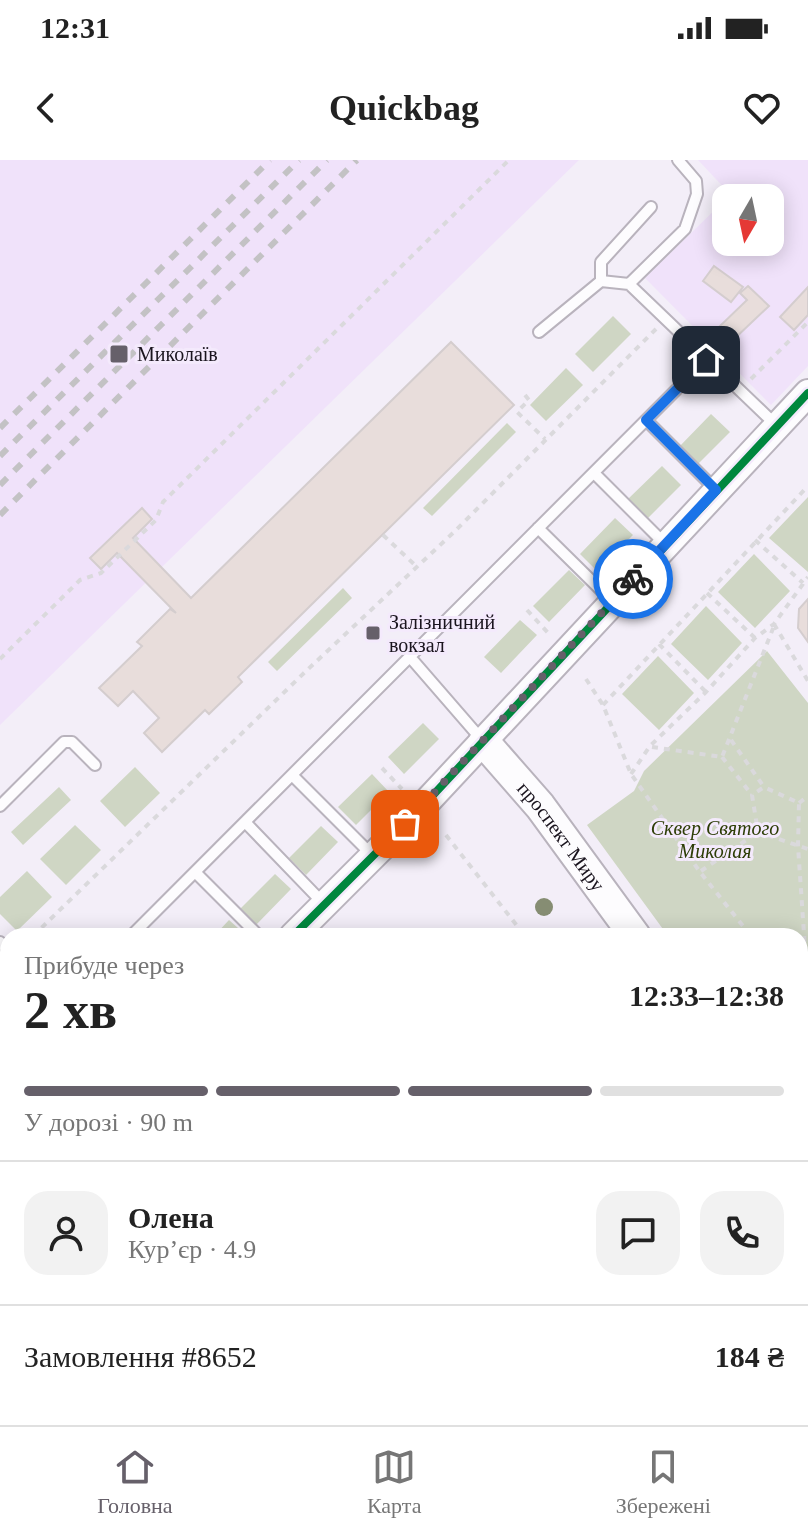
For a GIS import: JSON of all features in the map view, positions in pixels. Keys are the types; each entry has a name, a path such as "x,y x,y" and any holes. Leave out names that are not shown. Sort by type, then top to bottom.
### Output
{"main road":[{"name":"проспект Миру","path":"484,742 540,806 629,928"}],"street":[{"path":"301,928 484,742 808,393"}],"lane":[{"path":"629,284 685,229 697,194 696,181 678,160"},
{"path":"601,281 601,262 651,207"},
{"path":"539,332 601,281 629,284 777,426"},
{"path":"139,928 706,360"},
{"path":"646,420 716,490"},
{"path":"594,473 665,544"},
{"path":"538,528 612,601"},
{"path":"410,657 484,742"},
{"path":"0,806 64,742 72,742 95,765"},
{"path":"292,775 374,857"},
{"path":"245,822 325,904"},
{"path":"195,872 251,928"}],"path":[{"path":"0,659 80,580 101,573 156,520 163,502 509,160"},
{"path":"41,928 454,532 665,320"},
{"path":"745,385 808,322"},
{"path":"525,395 529,400 517,412 545,439"},
{"path":"603,705 808,486"},
{"path":"383,535 416,566"},
{"path":"755,540 803,583"},
{"path":"722,757 774,624 808,577"},
{"path":"707,593 755,638"},
{"path":"527,610 550,635"},
{"path":"631,774 650,746 706,692 755,638 774,624"},
{"path":"774,624 808,681"},
{"path":"659,644 706,692"},
{"path":"586,679 603,705 631,774 700,872 745,928"},
{"path":"730,739 764,787 799,803"},
{"path":"650,746 722,757 752,795 758,832"},
{"path":"382,768 402,789"},
{"path":"752,795 764,787"},
{"path":"799,803 808,796"},
{"path":"799,803 798,846 804,928"},
{"path":"700,872 758,832"},
{"path":"758,832 808,849"},
{"path":"446,835 519,928"}],"shaded area":[{"path":"0,160 579,160 0,725"},
{"path":"698,160 808,160 808,366 771,405 645,278 712,213 712,256 784,256 784,184 721,184"}],"green space":[{"path":"613,316 631,334 593,372 575,354"},
{"path":"566,368 583,385 546,421 530,405"},
{"path":"711,414 730,432 696,466 678,448"},
{"path":"507,423 516,432 432,516 423,508"},
{"path":"662,466 681,485 646,520 627,500"},
{"path":"808,497 808,572 769,538"},
{"path":"615,518 633,535 597,571 580,554"},
{"path":"754,554 790,591 755,628 718,592"},
{"path":"569,570 585,585 549,622 533,606"},
{"path":"343,588 352,598 277,671 268,662"},
{"path":"706,606 742,643 708,680 671,644"},
{"path":"520,620 537,635 501,673 484,657"},
{"name":"Сквер Святого Миколая","path":"767,651 808,703 808,928 662,928 587,825 634,791 644,771"},
{"path":"658,656 694,693 659,730 622,694"},
{"path":"423,723 439,739 404,774 388,757"},
{"path":"135,767 160,793 125,827 100,801"},
{"path":"372,774 389,792 356,825 338,807"},
{"path":"59,787 71,800 23,845 11,832"},
{"path":"75,825 101,850 66,885 40,859"},
{"path":"321,826 338,842 306,875 289,858"},
{"path":"27,871 52,897 20,928 14,928 0,914 0,897"},
{"path":"275,874 291,889 256,925 240,909"},
{"path":"229,920 238,928 222,928"}],"building":[{"path":"714,266 743,287 731,302 703,281"},
{"path":"748,286 769,306 733,340 720,326 747,300 740,293"},
{"path":"808,287 808,315 794,330 780,317"},
{"path":"451,342 514,405 238,677 242,682 209,714 205,710 162,752 144,733 159,718 133,691 118,706 99,688 142,646 137,642 170,609 176,613 117,553 101,569 90,558 142,508 152,519 133,538 191,598"},
{"path":"808,599 808,642 798,628 799,609"}],"railway":[{"path":"0,428 270,160"},
{"path":"0,456 299,160"},
{"path":"0,485 327,160"},
{"path":"0,515 357,160"}],"cycle path":[{"path":"301,928 421,808 808,393"}],"way so far":[{"path":"405,824 633,579"}],"place":[{"name":"Миколаїв","path":"119,354"},
{"name":"Залізничний вокзал","path":"373,633"}],"route":[{"path":"633,579 716,490 646,420 706,360"}]}
